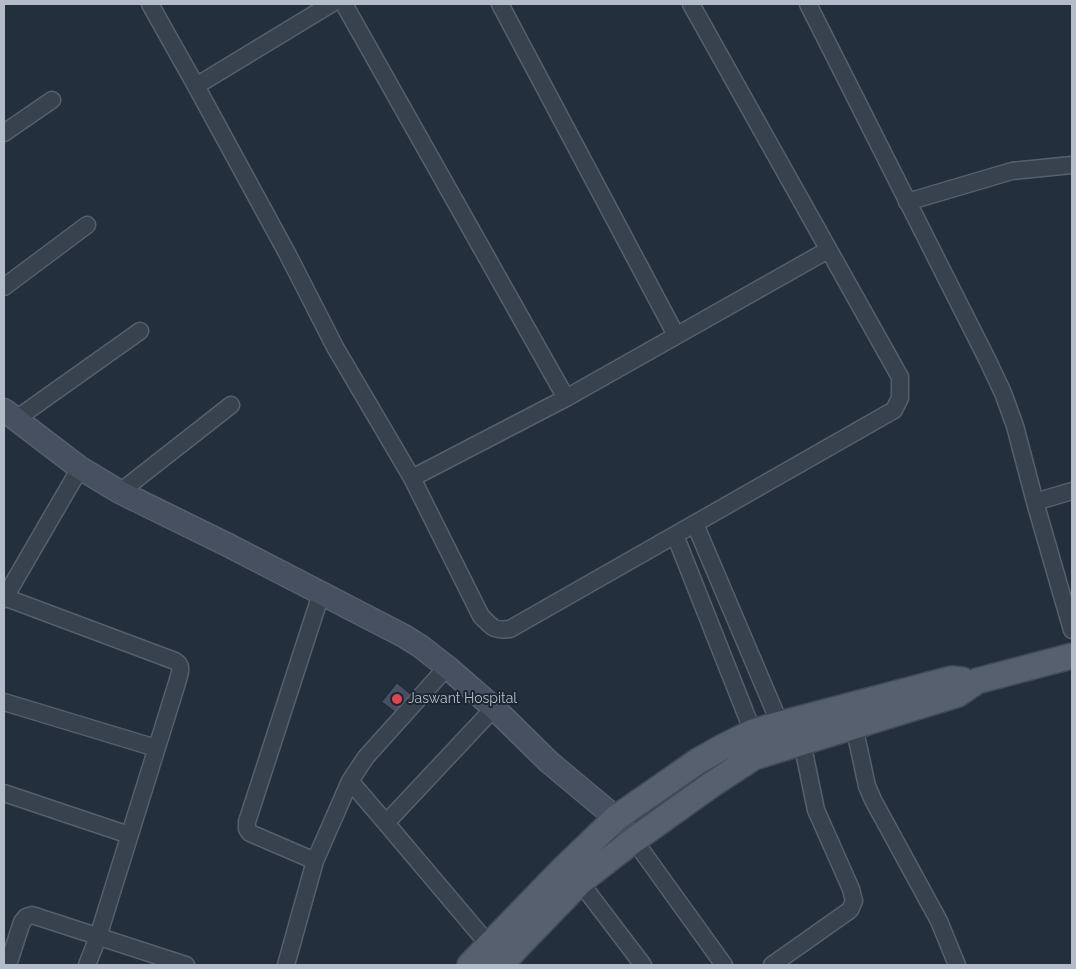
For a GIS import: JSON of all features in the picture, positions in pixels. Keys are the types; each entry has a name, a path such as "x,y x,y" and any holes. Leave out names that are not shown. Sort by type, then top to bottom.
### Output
{"main road":[{"path":"494,955 616,818 698,760 723,747 753,732 951,679 977,681 1072,656"},
{"path":"470,965 494,955 580,882 634,840 754,757 958,694 977,681"}],"street":[{"path":"150,4 287,253 336,347 412,478 481,616 492,628 499,631 510,629 894,410 900,398 900,377 691,4"},
{"path":"196,86 332,4"},
{"path":"344,4 566,398"},
{"path":"500,4 676,335"},
{"path":"808,4 1003,393 1015,426 1072,630"},
{"path":"4,131 52,100"},
{"path":"907,202 1012,171 1072,165"},
{"path":"4,287 88,225"},
{"path":"412,478 566,398 828,250"},
{"path":"140,331 10,414 80,468 120,492 228,545 420,646 494,708 550,762 616,818 724,965"},
{"path":"120,492 231,405"},
{"path":"80,468 4,598 178,662 181,670 98,937 87,965"},
{"path":"1035,502 1072,491"},
{"path":"695,524 780,724"},
{"path":"675,535 753,732"},
{"path":"315,861 250,833 247,828 247,822 321,594"},
{"path":"286,965 315,861 350,781 366,758 447,667"},
{"path":"4,702 156,748"},
{"path":"386,823 494,708"},
{"path":"854,726 867,786 873,800 939,921 957,965"},
{"path":"772,965 850,910 854,901 851,889 816,810 802,742"},
{"path":"350,781 494,955"},
{"path":"4,793 129,835"},
{"path":"580,882 643,965"},
{"path":"8,965 22,922 26,917 32,915 177,964"}],"building":[{"path":"397,683 414,697 399,715 382,702"}],"place":[{"name":"Jaswant Hospital","path":"397,699"}]}
